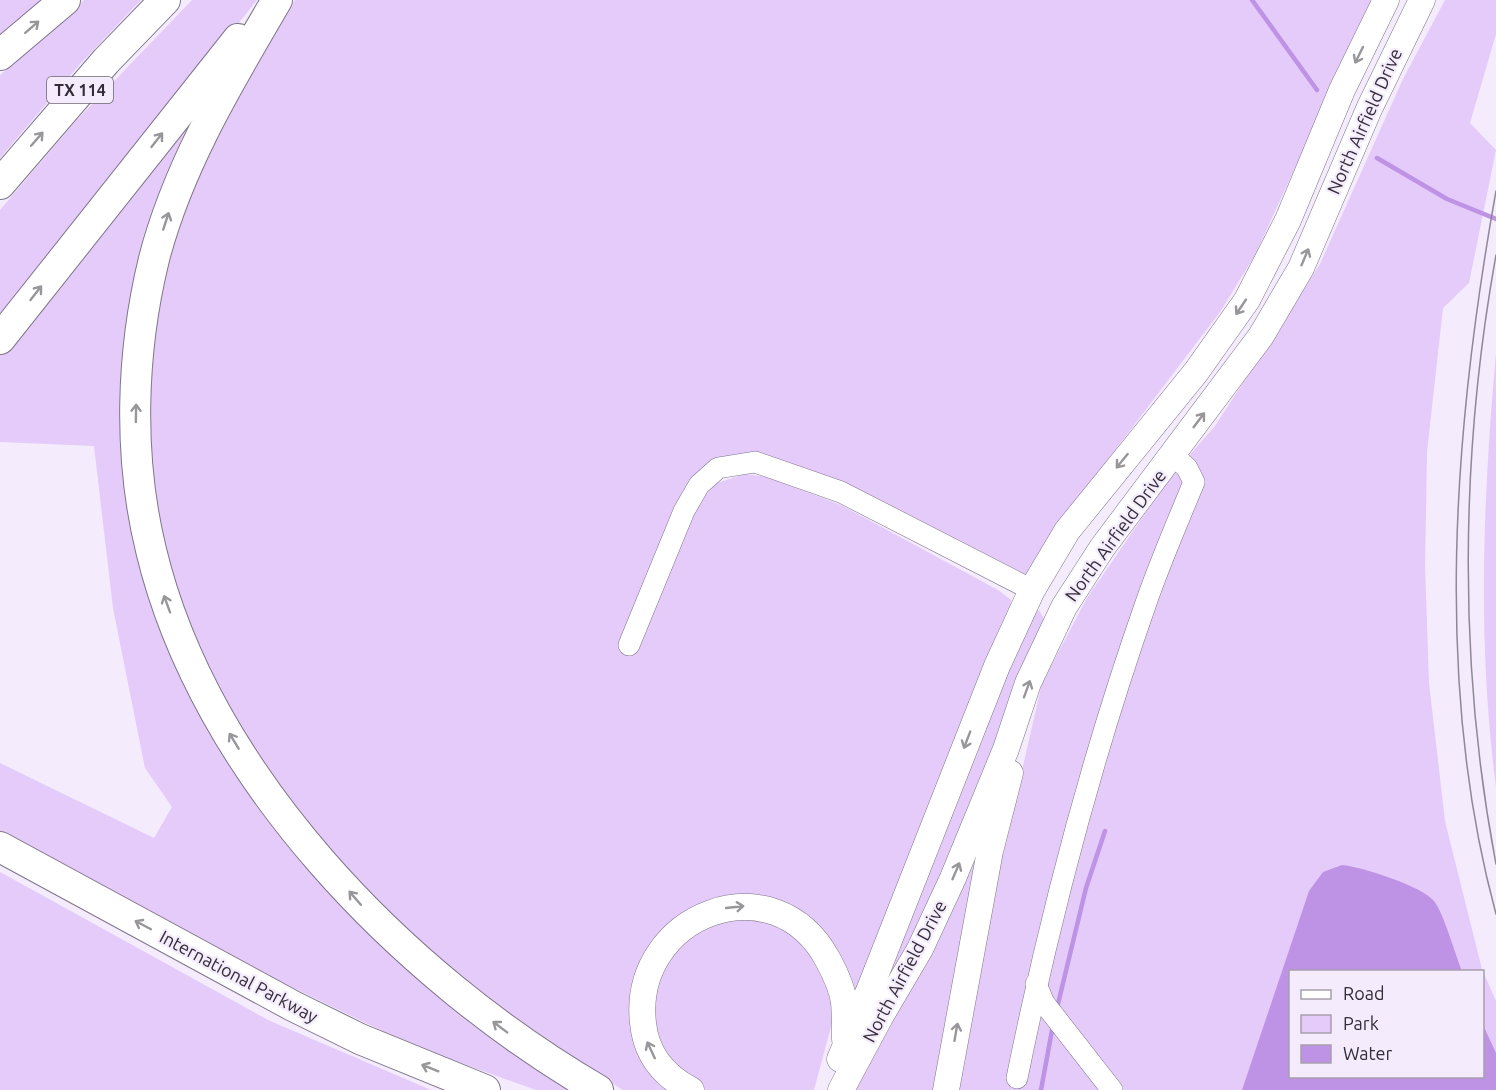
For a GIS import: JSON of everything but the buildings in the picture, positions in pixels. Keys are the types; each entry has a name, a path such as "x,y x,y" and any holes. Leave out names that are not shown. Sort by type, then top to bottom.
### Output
{"highway":[{"path":"0,55 65,0"},
{"name":"TX 114","path":"0,184 106,61 165,0"},
{"path":"0,339 215,65 272,0"},
{"path":"277,0 232,76 188,165 172,204 155,257 143,310 136,406 140,490 154,560 165,600 188,659 216,711 267,790 317,855 366,910 413,957 502,1029 598,1090"},
{"name":"International Parkway","path":"0,847 292,1006 360,1039 485,1090"}],"main road":[{"name":"North Airfield Drive","path":"827,1090 997,666 1032,590 1067,531 1196,372 1246,300 1288,220 1341,90 1386,0"},
{"name":"North Airfield Drive","path":"842,1090 880,1017 920,950 953,878 1006,749 1028,683 1064,606 1102,548 1260,336 1301,268 1369,109 1422,0"},
{"path":"1032,590 1064,606"},
{"path":"946,1090 990,851 1010,774 1006,749"},
{"path":"691,1090 666,1074 650,1052 644,1032 643,993 655,956 677,932 695,919 727,908 745,906 783,915 807,931 822,948 836,974 844,1002 845,1047"}],"lane":[{"path":"1017,1078 1036,984 1104,730 1147,599 1194,482 1187,468 1173,455"},
{"path":"629,645 684,511 699,485 718,468 755,462 841,492 1032,590"},
{"path":"1036,984 1048,1008 1112,1090"}],"green space":[{"path":"0,0 54,0 0,45"},
{"path":"84,0 141,0 81,63 0,158 0,75"},
{"path":"192,0 257,0 0,324 0,210 75,122"},
{"path":"295,0 1372,0 1255,255 1220,312 1109,458 1031,573 1018,579 850,491 728,461 696,505 717,483 745,474 767,477 841,505 998,590 1011,600 1011,608 854,996 809,927 703,909 635,1014 676,1090 623,1090 497,1012 392,922 303,818 217,700 157,547 145,370 165,267 204,152 250,66"},
{"path":"1445,0 1496,0 1496,34 1470,123 1496,150 1469,283 1443,308 1427,452 1425,566 1429,683 1445,821 1482,970 1289,970 1289,1078 1484,1078 1484,974 1496,1001 1496,1090 957,1090 979,959 1042,683 1087,598 1171,476 1215,426 1320,264 1403,79"},
{"path":"184,120 198,128 124,423 180,674 411,962 407,969 450,1003 583,1090 536,1090 411,1045 251,967 0,832 0,763 154,838 172,807 145,768 113,608 94,446 0,442 0,353"},
{"path":"1496,353 1496,787 1486,678 1484,570 1485,516"},
{"path":"1039,610 1044,619 1041,636 1002,737 904,961 876,993 1007,659 1033,614"},
{"path":"980,850 937,1090 854,1090 934,948"},
{"path":"0,872 268,1020 431,1090 0,1090"},
{"path":"754,917 790,932 828,974 833,1019 814,1090 706,1090 671,1063 654,1030 657,974 665,959 706,925"}],"water":[{"path":"1342,865 1363,869 1405,884 1427,895 1438,907 1462,970 1289,970 1289,1078 1484,1078 1484,1027 1496,1053 1496,1090 1242,1090 1309,891 1323,872"}],"waterway":[{"path":"1252,0 1317,90"},
{"path":"1377,158 1447,199 1496,219"},
{"path":"1057,1008 1086,888 1105,831"},
{"path":"1041,1090 1053,1025"}],"tram line":[{"path":"1496,191 1469,370 1461,461 1457,553 1457,645 1464,736 1476,826 1496,914"},
{"path":"1496,255 1475,406 1468,560 1475,713 1496,864"}]}
